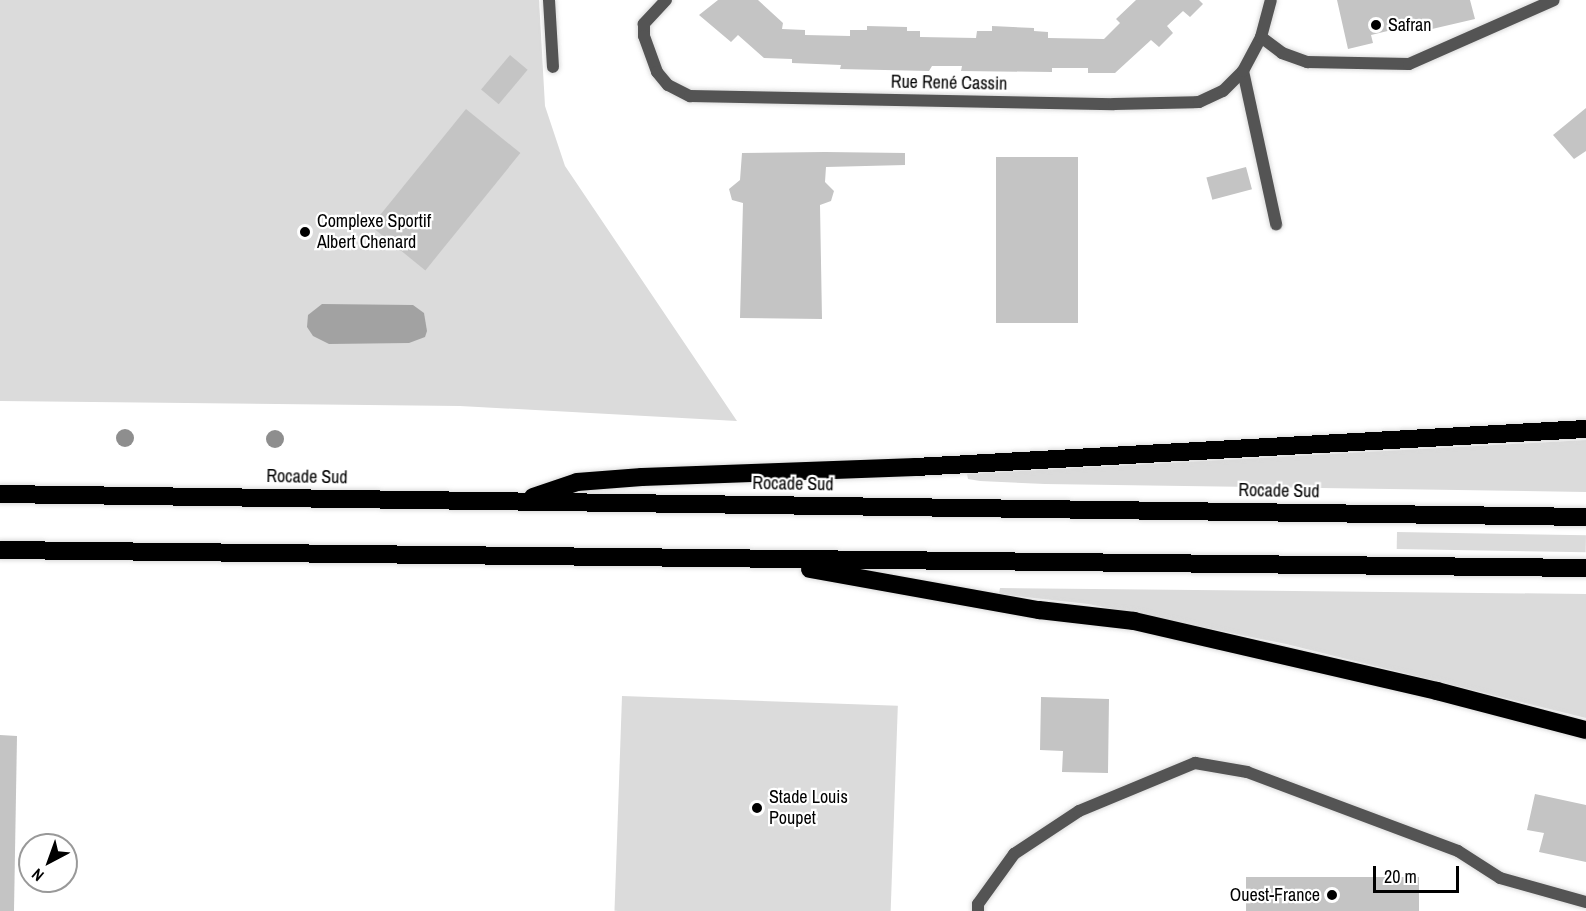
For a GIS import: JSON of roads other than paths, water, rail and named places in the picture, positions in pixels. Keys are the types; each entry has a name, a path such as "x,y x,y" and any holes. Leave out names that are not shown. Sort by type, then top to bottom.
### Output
{"highway":[{"path":"521,501 577,482 642,477 893,468 1586,429"},
{"name":"Rocade Sud","path":"0,494 1586,517"},
{"path":"0,550 1586,568"},
{"path":"758,560 1039,610 1134,621 1437,691 1586,730"}],"street":[{"path":"549,0 553,68"},
{"name":"Rue René Cassin","path":"666,0 644,24 644,36 657,72 668,85 690,96 1088,104 1198,102 1223,92 1243,71 1261,37 1271,0"},
{"path":"1261,37 1282,53 1307,62 1409,64 1554,0"},
{"path":"1243,71 1276,224"},
{"path":"978,911 978,904 1014,854 1078,811 1195,763 1247,772 1458,851 1500,878 1586,902"}],"place":[{"name":"Safran","path":"1376,25"},
{"name":"Complexe Sportif Albert Chenard","path":"305,232"},
{"name":"Stade Louis Poupet","path":"757,808"},
{"name":"Ouest-France","path":"1332,895"}]}
